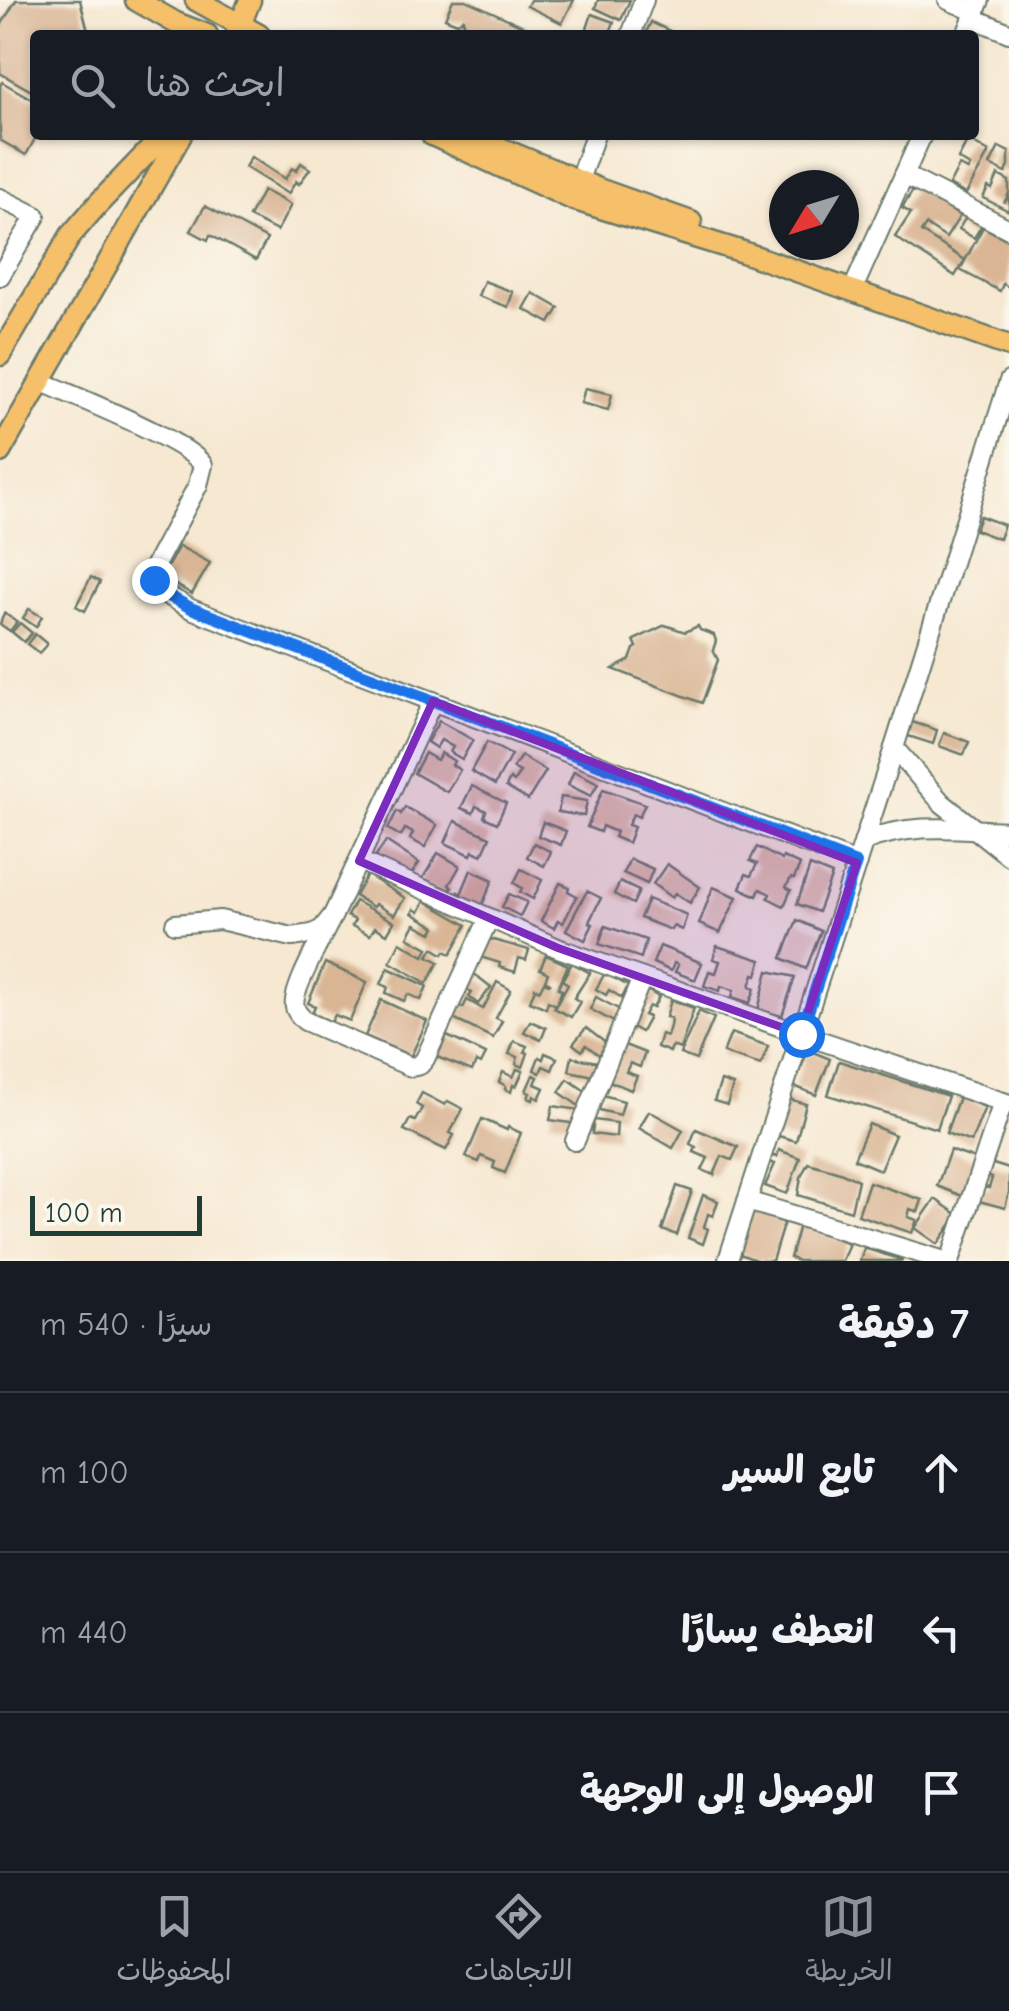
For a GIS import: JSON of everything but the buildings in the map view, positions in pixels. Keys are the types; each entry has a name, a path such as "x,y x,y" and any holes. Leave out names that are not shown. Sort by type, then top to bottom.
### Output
{"main road":[{"path":"136,0 197,30"},
{"path":"196,0 239,22 250,0"},
{"path":"0,355 71,235 159,140"},
{"path":"0,452 178,140"},
{"path":"445,140 742,252 1009,346"},
{"path":"478,140 575,190 1009,333"}],"street":[{"path":"633,30 644,0"},
{"path":"948,0 1009,33"},
{"path":"575,190 593,140"},
{"path":"857,280 920,140"},
{"path":"904,174 1009,229"},
{"path":"0,198 36,216 0,276"},
{"path":"40,381 198,456 203,465 198,485 154,567 154,580 167,595 191,608 856,863"},
{"path":"728,1260 1009,381"},
{"path":"433,701 296,990 293,1004 297,1013 305,1021 411,1067 420,1065 488,918"},
{"path":"894,748 942,803 1009,856"},
{"path":"864,841 921,828 1009,831"},
{"path":"359,861 558,948 1006,1103 948,1261 747,1200"},
{"path":"174,924 220,920 292,937 322,929 333,915"},
{"path":"575,1141 642,978"}],"highlighted area":[{"path":"433,701 857,863 801,1034 558,948 359,861"}],"route":[{"path":"154,580 167,595 191,608 856,863 801,1034"}]}
